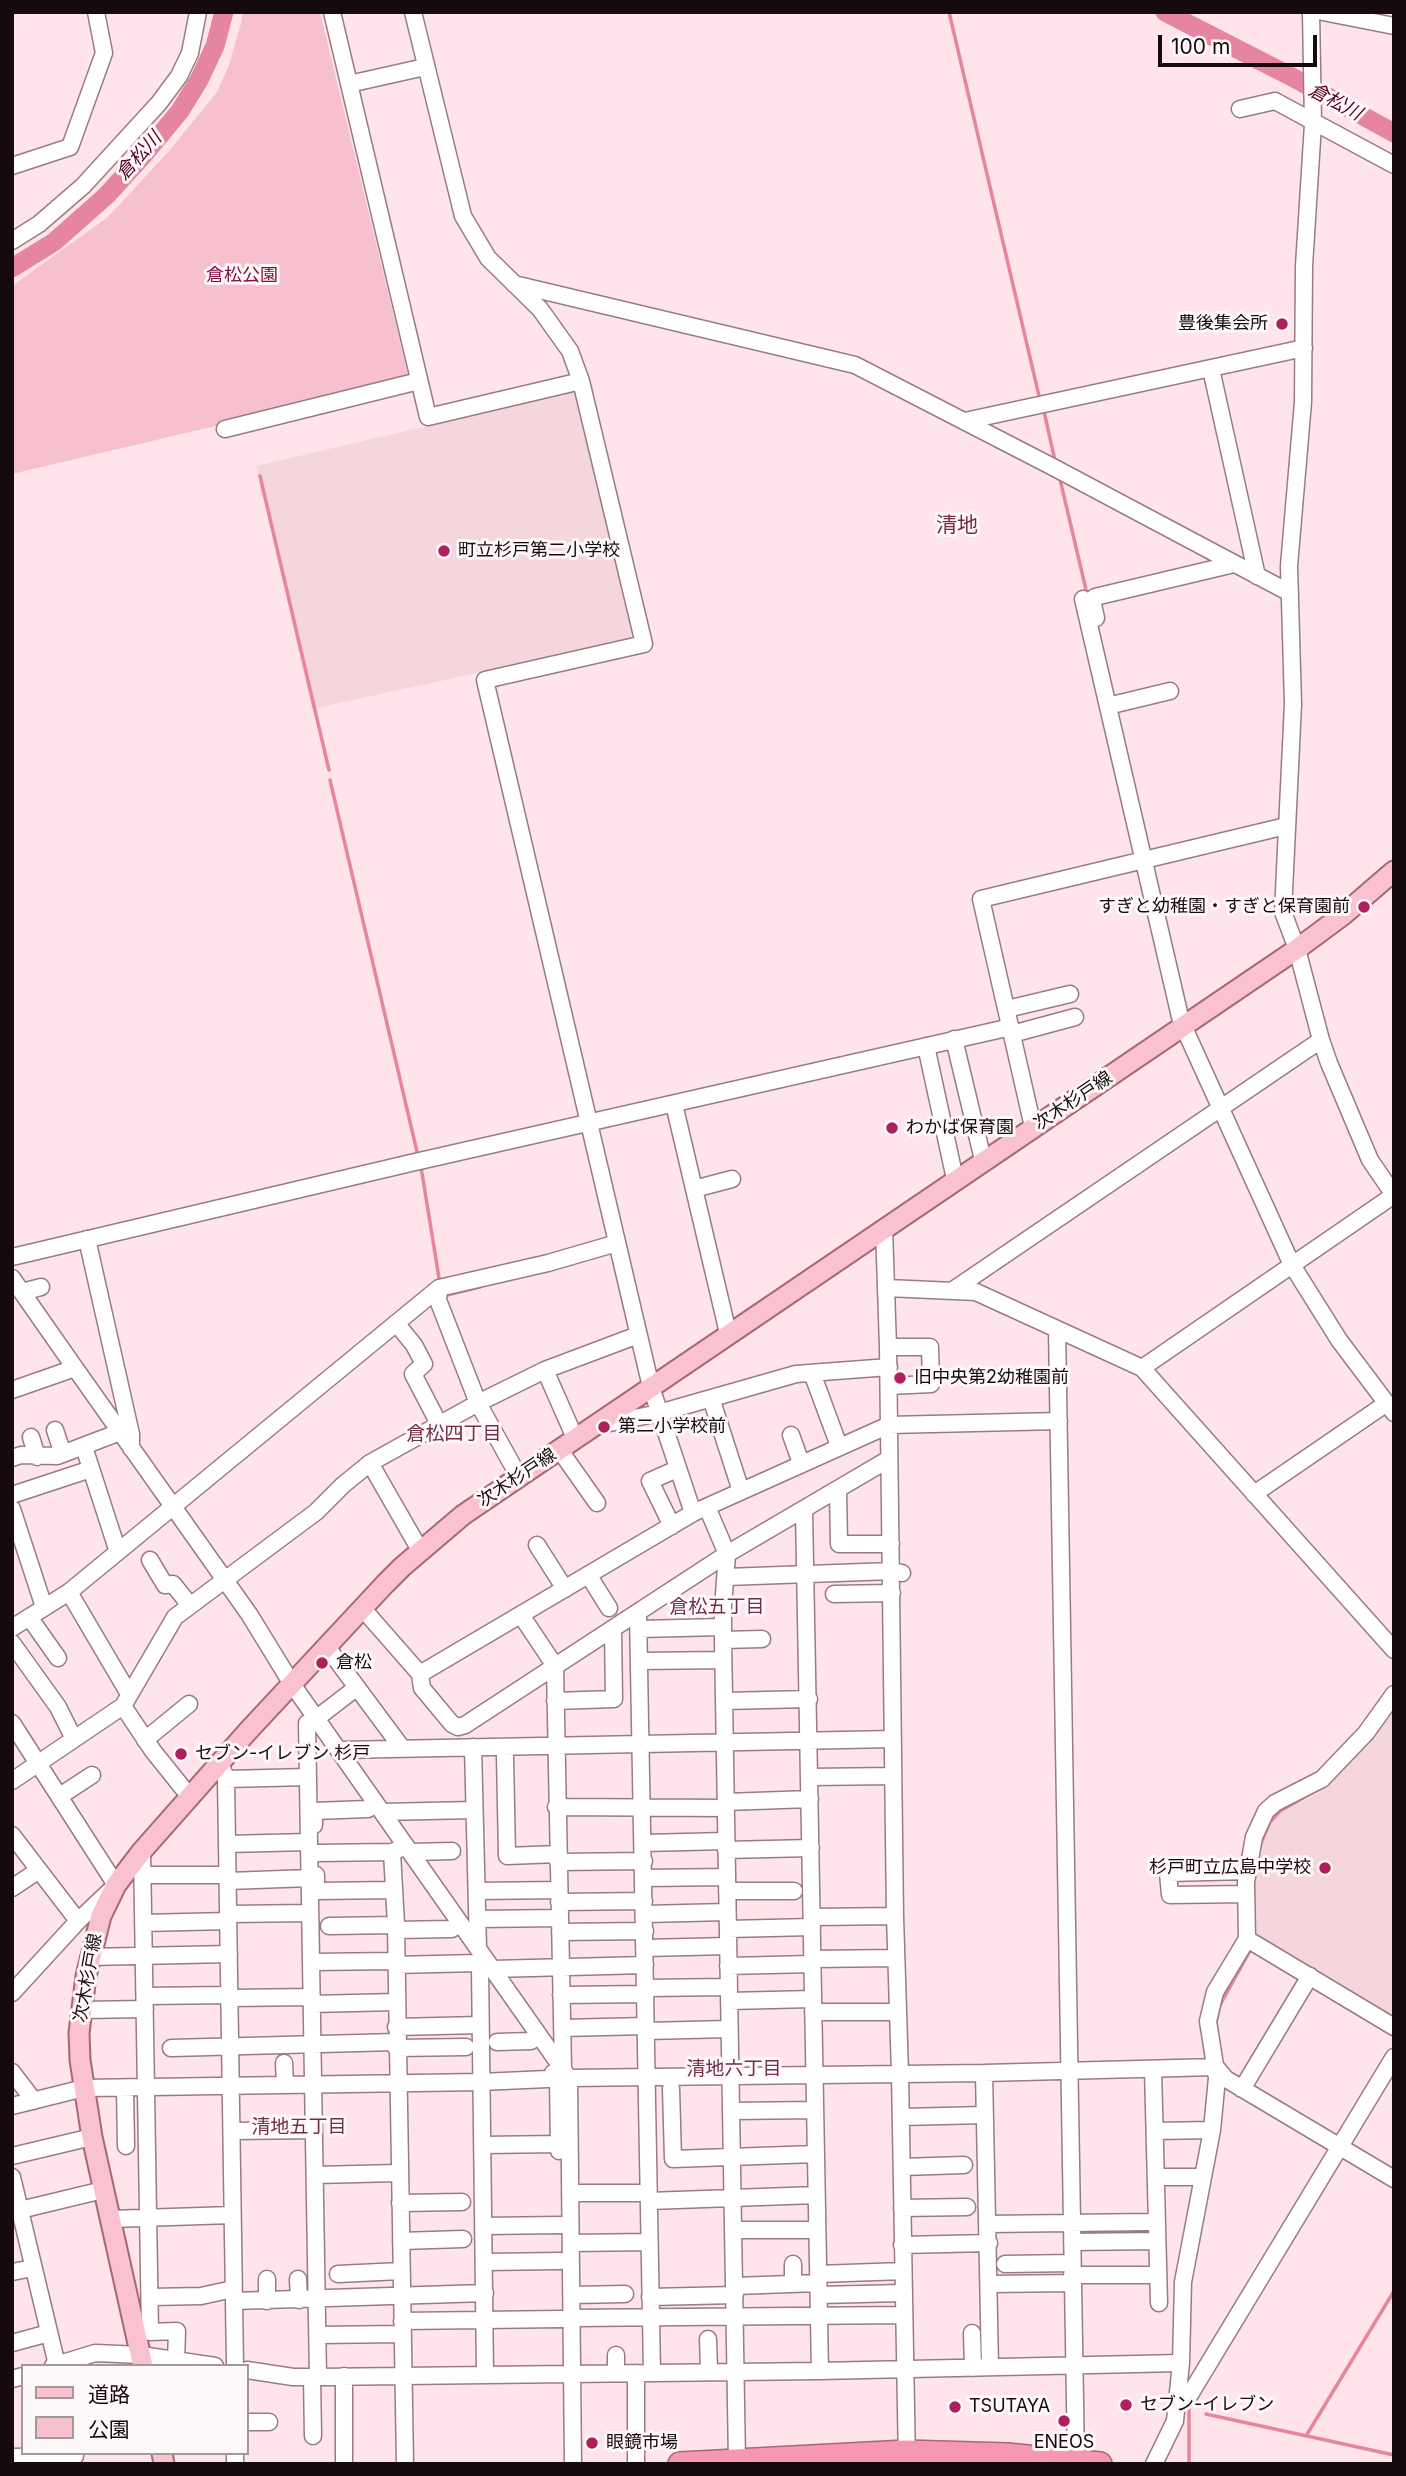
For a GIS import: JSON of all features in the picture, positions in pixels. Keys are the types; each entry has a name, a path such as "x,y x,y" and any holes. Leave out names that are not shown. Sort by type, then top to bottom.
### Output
{"highway":[{"path":"680,2464 906,2458 1076,2460 1100,2464"}],"main road":[{"name":"次木杉戸線","path":"142,2361 92,2137 79,2033 89,1958 101,1916 116,1885 142,1851 190,1797 223,1770 289,1688 402,1567 463,1515 1297,949 1343,915 1394,871"}],"street":[{"path":"12,166 69,147 104,53 96,12"},
{"path":"12,241 39,224 83,186 159,103 179,76 190,53 198,12"},
{"path":"332,12 428,417 581,381"},
{"path":"413,12 463,216 488,258 540,309 559,334 570,351 581,381 644,644 485,680 651,1387 677,1469 727,1554 723,1660 736,2371 749,2461"},
{"path":"1142,1368 1394,1195 1370,1160 1321,1040 1297,949 1283,912 1293,704 1289,566 1303,402 1304,266 1313,124 1311,12"},
{"path":"1323,12 1394,26"},
{"path":"349,85 425,67"},
{"path":"1240,109 1275,101 1313,124 1394,165"},
{"path":"513,283 855,365 1290,593"},
{"path":"965,421 1304,348"},
{"path":"1211,369 1257,576"},
{"path":"225,429 419,381"},
{"path":"992,415 996,437"},
{"path":"1148,859 1092,600 1095,597 1234,564"},
{"path":"1083,599 1187,1025 1292,1265 1339,1339 1389,1400 1254,1494"},
{"path":"1116,704 1170,691"},
{"path":"1032,1128 981,898 1286,826"},
{"path":"1007,1009 1070,993"},
{"path":"12,1257 88,1244 421,1171 674,1104 926,1046 1075,1017"},
{"path":"954,1040 984,1160"},
{"path":"953,1290 1321,1040"},
{"path":"926,1046 956,1179"},
{"path":"674,1104 728,1333"},
{"path":"88,1244 591,1127"},
{"path":"694,1189 732,1179"},
{"path":"884,1228 891,1545 897,1572 892,1593 893,1776 896,1958 901,2021 906,2458"},
{"path":"12,1628 69,1592 439,1288 548,1263 617,1243"},
{"path":"88,1244 131,1434 131,1448"},
{"path":"12,1278 70,1370 115,1434 131,1448 225,1579 269,1645 289,1688 375,1810"},
{"path":"22,1292 41,1287"},
{"path":"439,1288 438,1300 478,1403 519,1477"},
{"path":"887,1288 976,1293 1142,1368 1394,1650"},
{"path":"396,1323 414,1345 424,1364 413,1374 439,1424"},
{"path":"1057,1329 1076,2460"},
{"path":"12,1781 126,1700 175,1617 316,1512 370,1463 478,1403 545,1370 638,1335"},
{"path":"888,1348 930,1347 930,1384 889,1386"},
{"path":"575,1438 796,1374 812,1373 848,1378 889,1367"},
{"path":"12,1390 70,1370"},
{"path":"545,1370 575,1438 597,1503"},
{"path":"812,1373 839,1446"},
{"path":"711,1398 741,1491"},
{"path":"421,1674 700,1510 889,1425 1059,1421"},
{"path":"55,1430 63,1454"},
{"path":"12,1458 21,1455 37,1457 63,1454 115,1434"},
{"path":"791,1435 801,1464"},
{"path":"31,1437 37,1457"},
{"path":"83,1447 118,1552"},
{"path":"363,1609 421,1674 422,1688 452,1724 457,1727 465,1725 613,1629 638,1621 727,1554 889,1459"},
{"path":"370,1463 420,1550"},
{"path":"12,1495 91,1469"},
{"path":"672,1526 650,1481 677,1469"},
{"path":"838,1490 839,1545 891,1545"},
{"path":"12,1509 16,1536 44,1607"},
{"path":"804,1510 820,2371"},
{"path":"537,1545 565,1589"},
{"path":"150,1560 165,1585 173,1584 190,1604"},
{"path":"726,1577 897,1572"},
{"path":"589,1576 609,1608"},
{"path":"69,1592 145,1740 190,1797"},
{"path":"834,1594 892,1593"},
{"path":"521,1615 555,1666 563,2075 570,2193 572,2295 567,2318"},
{"path":"29,1617 58,1658"},
{"path":"638,1621 762,1639"},
{"path":"636,2464 651,2317 638,1621"},
{"path":"555,1701 614,1699 613,1629"},
{"path":"12,1643 58,1707 74,1739"},
{"path":"327,1647 402,1748"},
{"path":"640,1661 723,1660"},
{"path":"356,1688 312,1721 308,1777 316,1891 394,1890"},
{"path":"1154,2464 1175,2421 1181,2363 1183,2282 1212,2130 1217,2078 1208,2021 1210,2006 1215,1992 1247,1939 1246,1894 1254,1837 1266,1811 1275,1803 1322,1779 1366,1733 1394,1694"},
{"path":"724,1701 809,1699"},
{"path":"145,1740 189,1704"},
{"path":"312,1721 340,1750 400,1851 452,1929 482,1962 531,2041 563,2075"},
{"path":"12,1723 116,1885 78,1921 12,1993"},
{"path":"340,1750 893,1739"},
{"path":"473,1747 478,1919 482,1962 480,2025 485,2374"},
{"path":"505,1756 507,1856 644,1861"},
{"path":"235,2364 228,1878 223,1770 308,1777"},
{"path":"60,1796 92,1775"},
{"path":"810,1777 893,1776"},
{"path":"556,1807 726,1805 810,1800"},
{"path":"313,2436 318,2335 310,1913 314,1811 474,1810"},
{"path":"12,1835 78,1921"},
{"path":"643,1843 811,1848"},
{"path":"227,1844 452,1852"},
{"path":"142,1851 150,2332 177,2331 176,2360"},
{"path":"400,1851 394,1890 405,2464"},
{"path":"400,1851 563,2075 559,2144 561,2225 573,2464"},
{"path":"12,1888 39,1870"},
{"path":"1246,1894 1170,1895 1168,1873 1248,1871"},
{"path":"142,1875 310,1878"},
{"path":"644,1878 794,1891"},
{"path":"477,1891 645,1931"},
{"path":"478,1919 559,1911 644,1907 727,1912"},
{"path":"143,1923 310,1913"},
{"path":"645,1948 728,1938 812,1922 895,1916"},
{"path":"329,1926 452,1929"},
{"path":"1247,1939 1394,2027"},
{"path":"89,1958 229,1954"},
{"path":"728,1966 896,1958"},
{"path":"312,1962 645,1965"},
{"path":"1242,2089 1310,1976"},
{"path":"561,1995 646,1991 729,1994 813,2005 901,2021"},
{"path":"82,2010 229,1996 395,2002"},
{"path":"171,2048 396,2039 480,2025"},
{"path":"562,2028 729,2029"},
{"path":"396,2039 466,2047"},
{"path":"497,2042 531,2041"},
{"path":"1179,2395 1189,2396 1394,2057"},
{"path":"284,2063 285,2084"},
{"path":"12,2106 84,2088 481,2082 563,2075 730,2077 984,2074 1216,2067"},
{"path":"1216,2067 1226,2079 1394,2179"},
{"path":"1153,2069 1159,2304"},
{"path":"12,2072 34,2101"},
{"path":"984,2074 990,2367"},
{"path":"125,2088 126,2146"},
{"path":"671,2088 673,2159 815,2154"},
{"path":"732,2110 814,2110"},
{"path":"901,2117 985,2115"},
{"path":"232,2131 314,2130"},
{"path":"1155,2131 1212,2130"},
{"path":"12,2156 92,2137"},
{"path":"483,2145 559,2144"},
{"path":"902,2167 964,2165"},
{"path":"316,2175 398,2173"},
{"path":"12,2177 18,2231 33,2268 55,2364"},
{"path":"1156,2177 1203,2177"},
{"path":"17,2206 103,2190"},
{"path":"570,2193 649,2197 816,2195"},
{"path":"400,2203 462,2202"},
{"path":"902,2208 967,2207"},
{"path":"110,2218 232,2215"},
{"path":"988,2224 1149,2222"},
{"path":"484,2225 561,2225"},
{"path":"734,2230 817,2230"},
{"path":"401,2241 463,2239"},
{"path":"1072,2242 1157,2241"},
{"path":"571,2243 649,2242"},
{"path":"902,2245 989,2243"},
{"path":"485,2262 562,2261"},
{"path":"793,2264 793,2284"},
{"path":"1005,2264 1072,2274"},
{"path":"12,2272 33,2268"},
{"path":"338,2274 401,2271"},
{"path":"818,2284 903,2271"},
{"path":"989,2284 1072,2274 1158,2275"},
{"path":"267,2279 267,2301"},
{"path":"299,2279 299,2300"},
{"path":"650,2297 793,2284 903,2293"},
{"path":"150,2297 234,2295 267,2301 485,2293"},
{"path":"572,2295 625,2294"},
{"path":"318,2335 485,2320 903,2315"},
{"path":"12,2343 48,2333"},
{"path":"972,2333 973,2368"},
{"path":"708,2339 709,2371"},
{"path":"76,2362 95,2353 142,2361 176,2360 202,2364"},
{"path":"616,2355 616,2373"},
{"path":"248,2370 293,2377 315,2377 820,2371 1181,2363"},
{"path":"344,2376 344,2464"},
{"path":"248,2421 269,2422"},
{"path":"12,2457 75,2458"}],"shaded area":[{"name":"町立杉戸第二小学校","path":"572,392 576,395 632,635 629,640 312,709 256,466"},
{"name":"杉戸町立広島中学校","path":"1394,1710 1394,2022 1253,1934 1253,1878 1264,1838 1273,1820 1285,1809 1315,1795 1331,1783 1371,1741"}],"green space":[{"name":"倉松公園","path":"242,12 320,12 408,375 406,381 12,474 12,286 108,217 169,151 217,92 229,65"}],"waterway":[{"name":"倉松川","path":"12,268 54,242 107,195 180,111 215,46 224,12"},
{"path":"949,12 1040,400"},
{"name":"倉松川","path":"1165,12 1394,133"},
{"path":"1044,411 1055,461"},
{"path":"1059,475 1087,594"},
{"path":"260,476 329,770"},
{"path":"330,780 418,1156"},
{"path":"421,1167 440,1284"},
{"path":"443,1296 480,1287"},
{"path":"1260,1845 1270,1822 1280,1811 1324,1786"},
{"path":"1215,2027 1220,2005 1251,1949"},
{"path":"1306,2436 1394,2291"},
{"path":"1189,2401 1189,2462"},
{"path":"1206,2414 1394,2455"}],"place":[{"name":"豊後集会所","path":"1282,324"},
{"name":"町立杉戸第二小学校","path":"444,551"},
{"name":"すぎと幼稚園・すぎと保育園前","path":"1364,907"},
{"name":"わかば保育園","path":"892,1128"},
{"name":"旧中央第2幼稚園前","path":"900,1378"},
{"name":"第二小学校前","path":"604,1427"},
{"name":"倉松","path":"322,1663"},
{"name":"セブン-イレブン 杉戸","path":"181,1754"},
{"name":"杉戸町立広島中学校","path":"1325,1868"},
{"name":"セブン-イレブン","path":"1126,2405"},
{"name":"TSUTAYA","path":"955,2407"},
{"name":"ENEOS","path":"1064,2421"},
{"name":"眼鏡市場","path":"592,2443"}],"district":[{"name":"清地","path":"957,526"},
{"name":"倉松四丁目","path":"454,1434"},
{"name":"倉松五丁目","path":"717,1607"},
{"name":"清地六丁目","path":"734,2069"},
{"name":"清地五丁目","path":"299,2127"}]}
